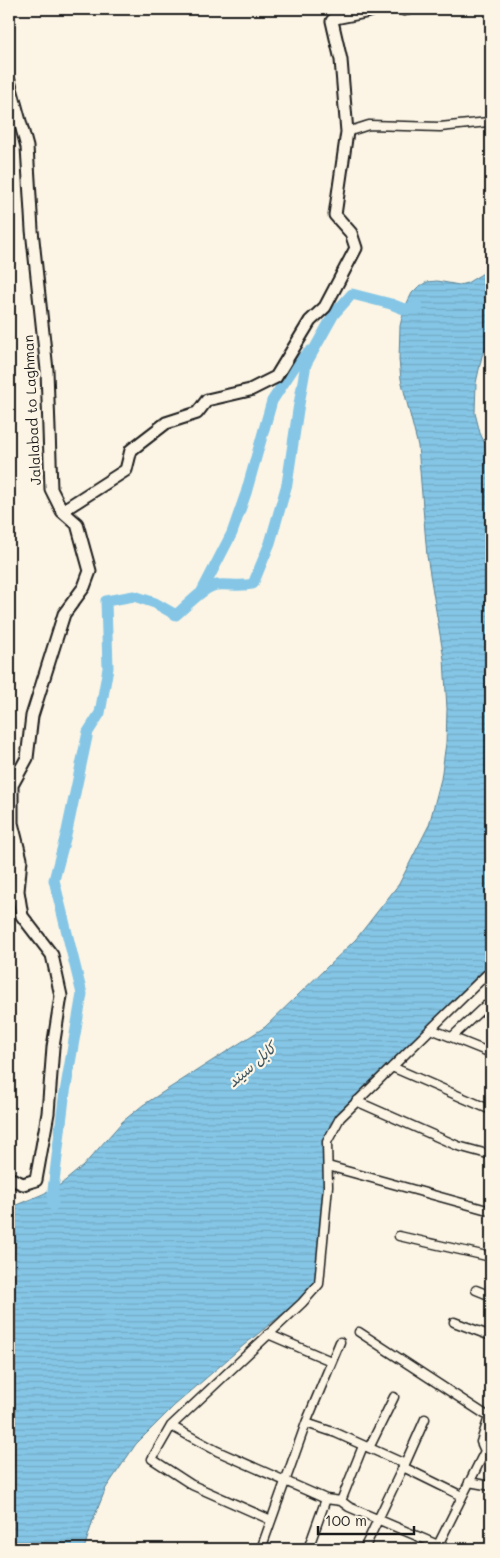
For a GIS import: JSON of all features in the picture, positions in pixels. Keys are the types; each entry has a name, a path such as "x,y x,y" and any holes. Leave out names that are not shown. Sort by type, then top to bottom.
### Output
{"street":[{"path":"62,511 126,470 131,450 166,423 196,413 207,400 250,390 276,378 310,321 325,308 356,248 351,233 335,215 347,132 341,60 332,20 370,10 382,9"},
{"path":"400,9 404,11 414,9"},
{"name":"Jalalabad to Laghman","path":"9,81 27,147 32,230 47,370 51,489 62,511 77,524 90,571 84,587 64,614 32,716 27,758 12,785 12,823 21,859 18,891 22,916 52,955 61,996 52,1047 48,1113 36,1180 23,1184 9,1178"},
{"path":"347,132 369,125 440,127 490,120"},
{"path":"271,1520 192,1485 152,1459 170,1426 319,1284 328,1186 328,1142 340,1118 491,972"},
{"path":"452,1038 485,1006"},
{"path":"431,1029 491,1053"},
{"path":"392,1067 491,1110"},
{"path":"356,1101 458,1146 491,1155"},
{"path":"328,1166 491,1211"},
{"path":"399,1236 491,1257"},
{"path":"476,1290 491,1296"},
{"path":"454,1322 491,1336"},
{"path":"170,1426 217,1452 326,1499 341,1501 349,1507 437,1547 469,1482 488,1451 482,1442 490,1417 359,1332"},
{"path":"268,1334 331,1361"},
{"path":"261,1549 306,1423 340,1342"},
{"path":"341,1501 366,1447 394,1397"},
{"path":"364,1549 425,1419"},
{"path":"306,1423 336,1433 366,1447 462,1496"},
{"path":"469,1482 491,1486"},
{"path":"308,1549 326,1499"}],"water":[{"name":"کابل سيند","path":"491,270 491,338 482,356 476,383 475,413 480,433 491,457 491,967 350,1101 330,1124 324,1149 324,1189 316,1284 310,1292 244,1345 174,1406 136,1444 106,1488 84,1549 9,1549 9,1208 60,1185 83,1166 122,1122 143,1105 265,1027 356,939 399,884 429,825 441,779 446,743 447,709 444,659 427,556 418,446 401,379 399,360 400,326 404,309 412,293 418,287 427,282 437,281 459,285 467,283"}],"waterway":[{"path":"53,1205 53,1190 64,1098 82,994 54,880 67,831 88,732 100,713 108,668 106,601 134,596 155,603 176,615 212,586 253,584 270,543 287,484 306,364 334,314 352,294 404,309 418,307"},
{"path":"201,593 232,533 246,493 272,401 297,363 310,351"}]}
